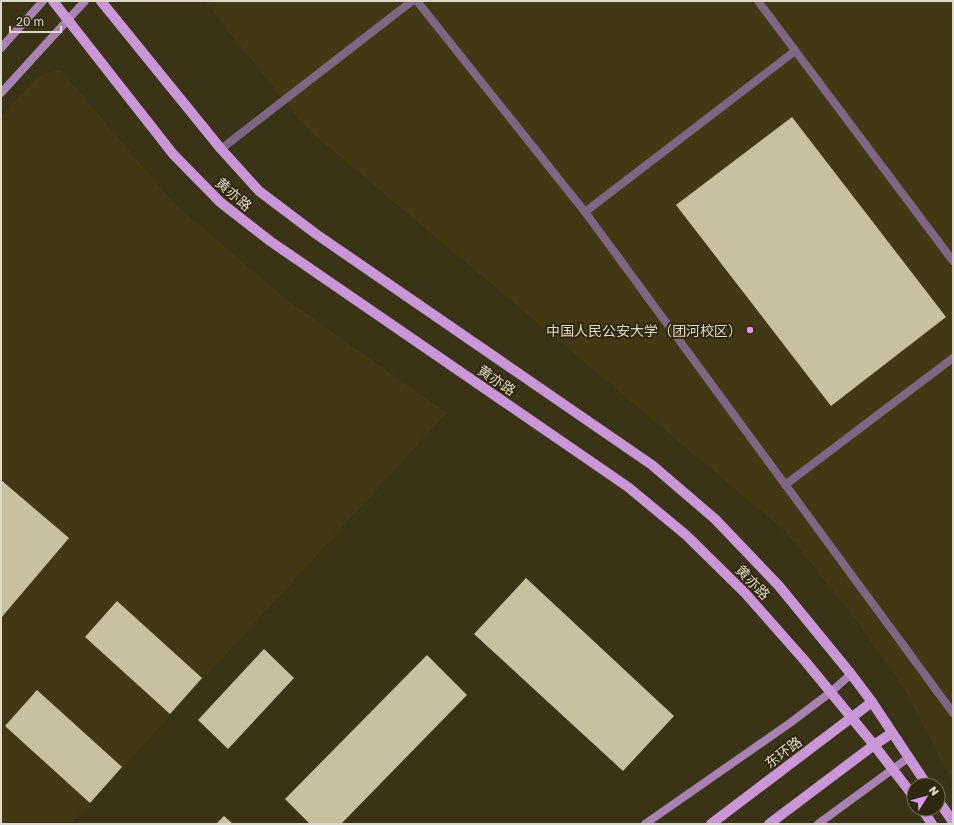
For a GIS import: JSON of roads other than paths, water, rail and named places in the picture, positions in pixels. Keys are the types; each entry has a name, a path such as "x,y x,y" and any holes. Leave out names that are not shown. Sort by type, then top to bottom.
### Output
{"main road":[{"name":"黄亦路","path":"53,1 173,154 220,202 270,242 628,487 686,535 745,593 852,717 906,787"},
{"name":"黄亦路","path":"101,1 221,149 259,191 316,234 652,465 715,519 774,580 851,674 872,702 921,777"},
{"name":"东环路","path":"711,824 872,702"},
{"path":"769,824 892,733"},
{"path":"946,812 953,822"}],"street":[{"path":"1,48 43,1"},
{"path":"1,93 85,1"},
{"path":"221,149 412,1"},
{"path":"417,1 585,212 953,713"},
{"path":"758,1 953,261"},
{"path":"585,212 795,51"},
{"path":"785,485 953,358"},
{"path":"645,824 790,723 831,692 851,674"},
{"path":"818,824 908,758"}],"place":[{"name":"中国人民公安大学（团河校区）","path":"750,330"}]}
